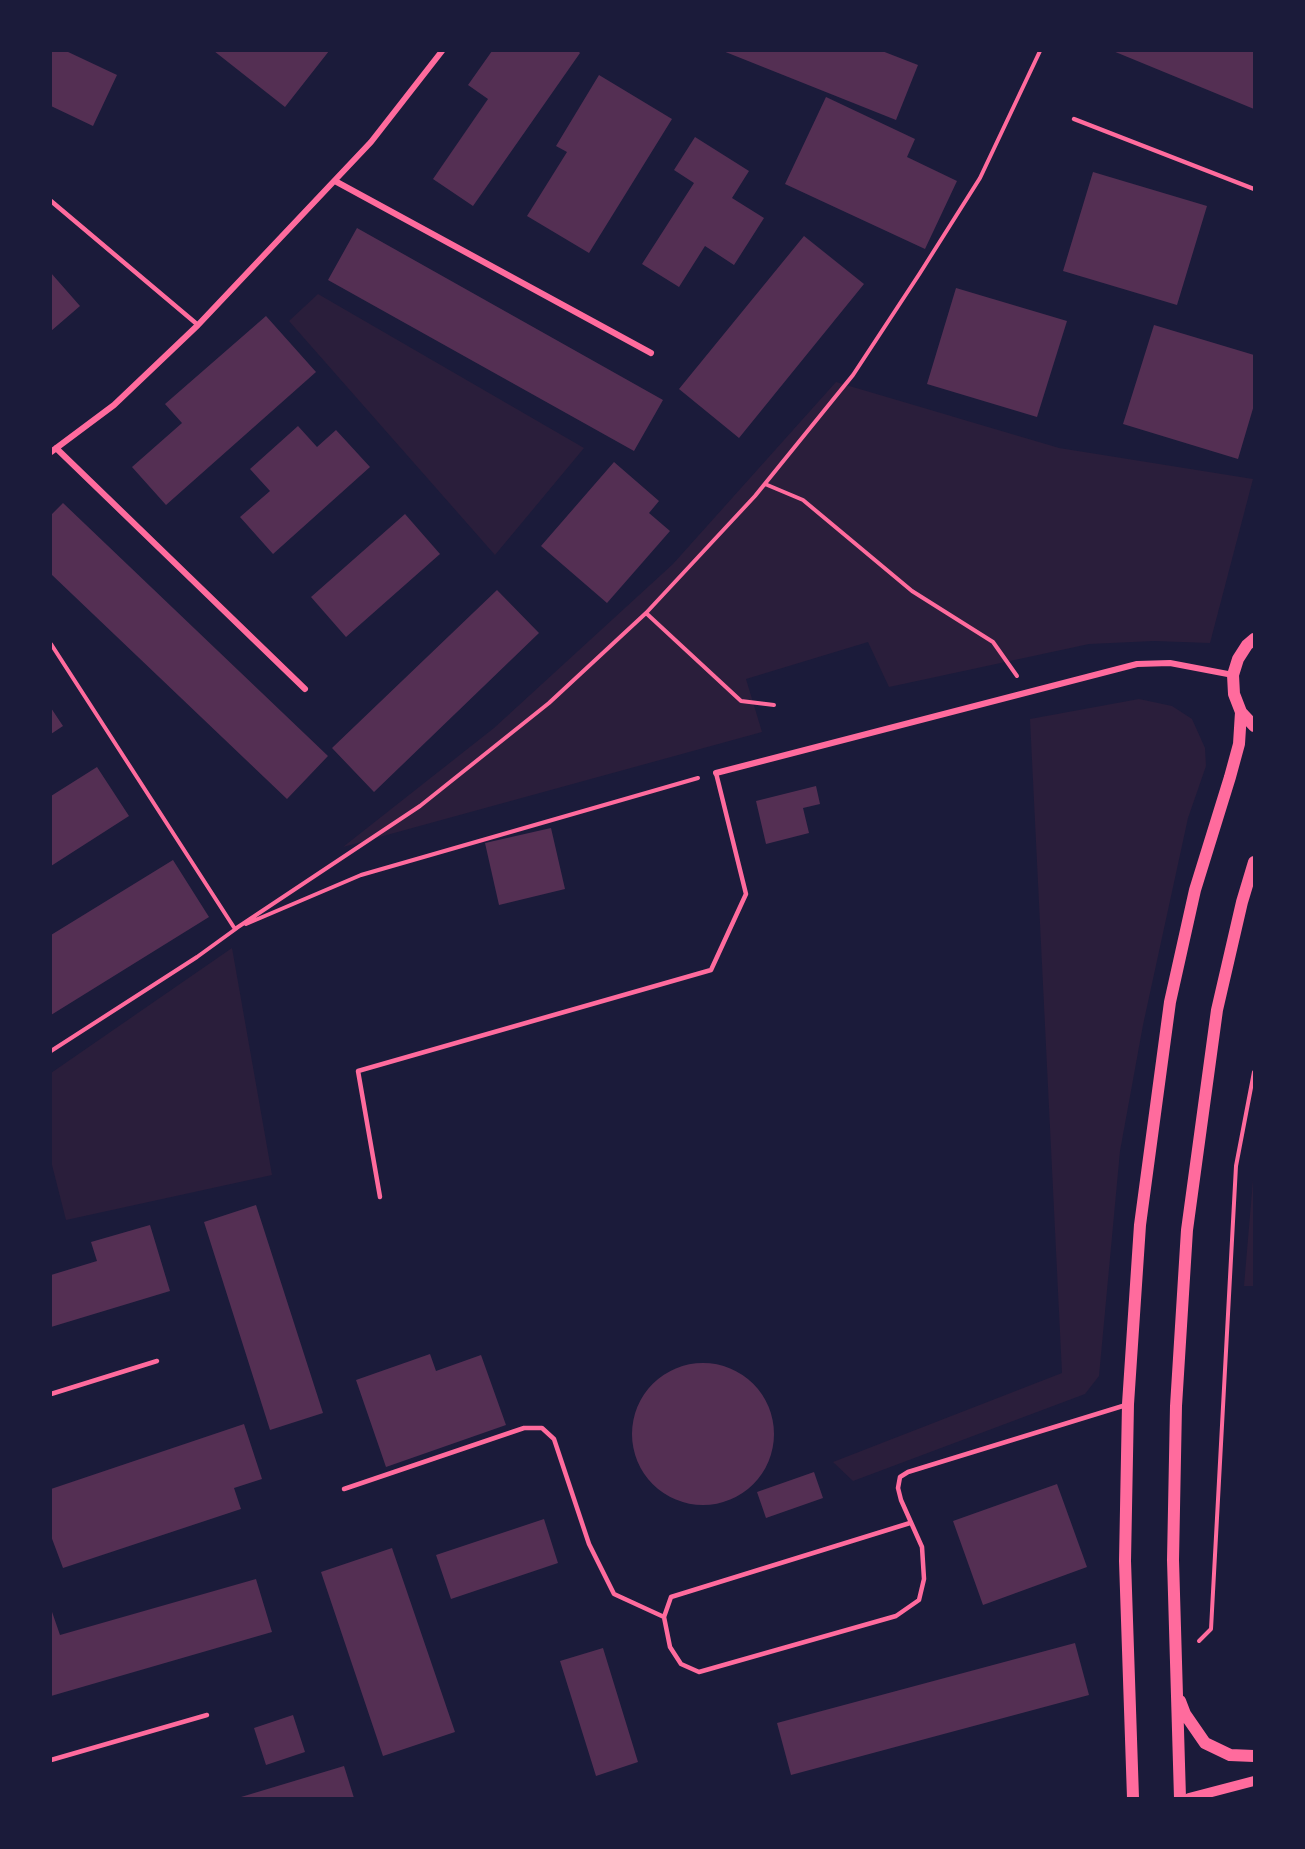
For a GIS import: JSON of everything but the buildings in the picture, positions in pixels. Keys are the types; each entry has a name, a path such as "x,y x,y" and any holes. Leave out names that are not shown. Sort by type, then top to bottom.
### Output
{"main road":[{"path":"1254,639 1238,659 1233,675 1234,694 1241,712 1254,726"},
{"path":"1132,1798 1125,1561 1128,1404 1140,1226 1170,1002 1195,890 1239,744 1241,712"},
{"path":"1180,1798 1173,1560 1176,1406 1187,1230 1217,1010 1242,902 1254,862"},
{"path":"1178,1694 1185,1714 1205,1743 1230,1755 1254,1756"}],"street":[{"path":"304,689 54,450 114,405 198,325 371,142 442,51"},
{"path":"335,181 651,353"},
{"path":"716,772 1137,664 1170,663 1233,675"},
{"path":"1189,1798 1254,1781"}],"lane":[{"path":"1074,119 1254,189"},
{"path":"51,201 198,325"},
{"path":"380,1197 358,1071 711,970 746,894 716,772"},
{"path":"51,1394 157,1361"},
{"path":"910,1523 671,1597 664,1617 670,1647 681,1664 699,1672 896,1616 919,1600 924,1579 922,1547 901,1500 898,1488 900,1477 908,1472 1128,1404"},
{"path":"344,1489 524,1428 542,1428 554,1439 589,1544 614,1594 664,1617"},
{"path":"51,1760 207,1715"}],"path":[{"path":"51,1051 197,957 235,928 420,806 549,703 646,613 765,484 853,375 980,178 1040,51"},
{"path":"765,484 803,500 912,591 993,642 1028,692"},
{"path":"646,613 741,700 774,705"},
{"path":"51,644 235,928"},
{"path":"235,928 361,875 716,772"},
{"path":"1175,1664 1211,1629 1236,1166 1254,1072"}],"shaded area":[{"path":"318,294 584,448 495,555 289,321"},
{"path":"836,382 1059,448 1253,479 1210,643 1154,641 1089,644 889,687 868,642 746,679 762,732 343,847 494,728 673,564"},
{"path":"1139,699 1172,706 1192,719 1205,748 1206,766 1188,818 1143,1025 1120,1151 1099,1376 1085,1394 853,1481 833,1462 1062,1373 1030,719"},
{"path":"232,948 272,1175 66,1220 51,1161 51,1073"},
{"path":"1254,1168 1254,1286 1244,1286"}]}
